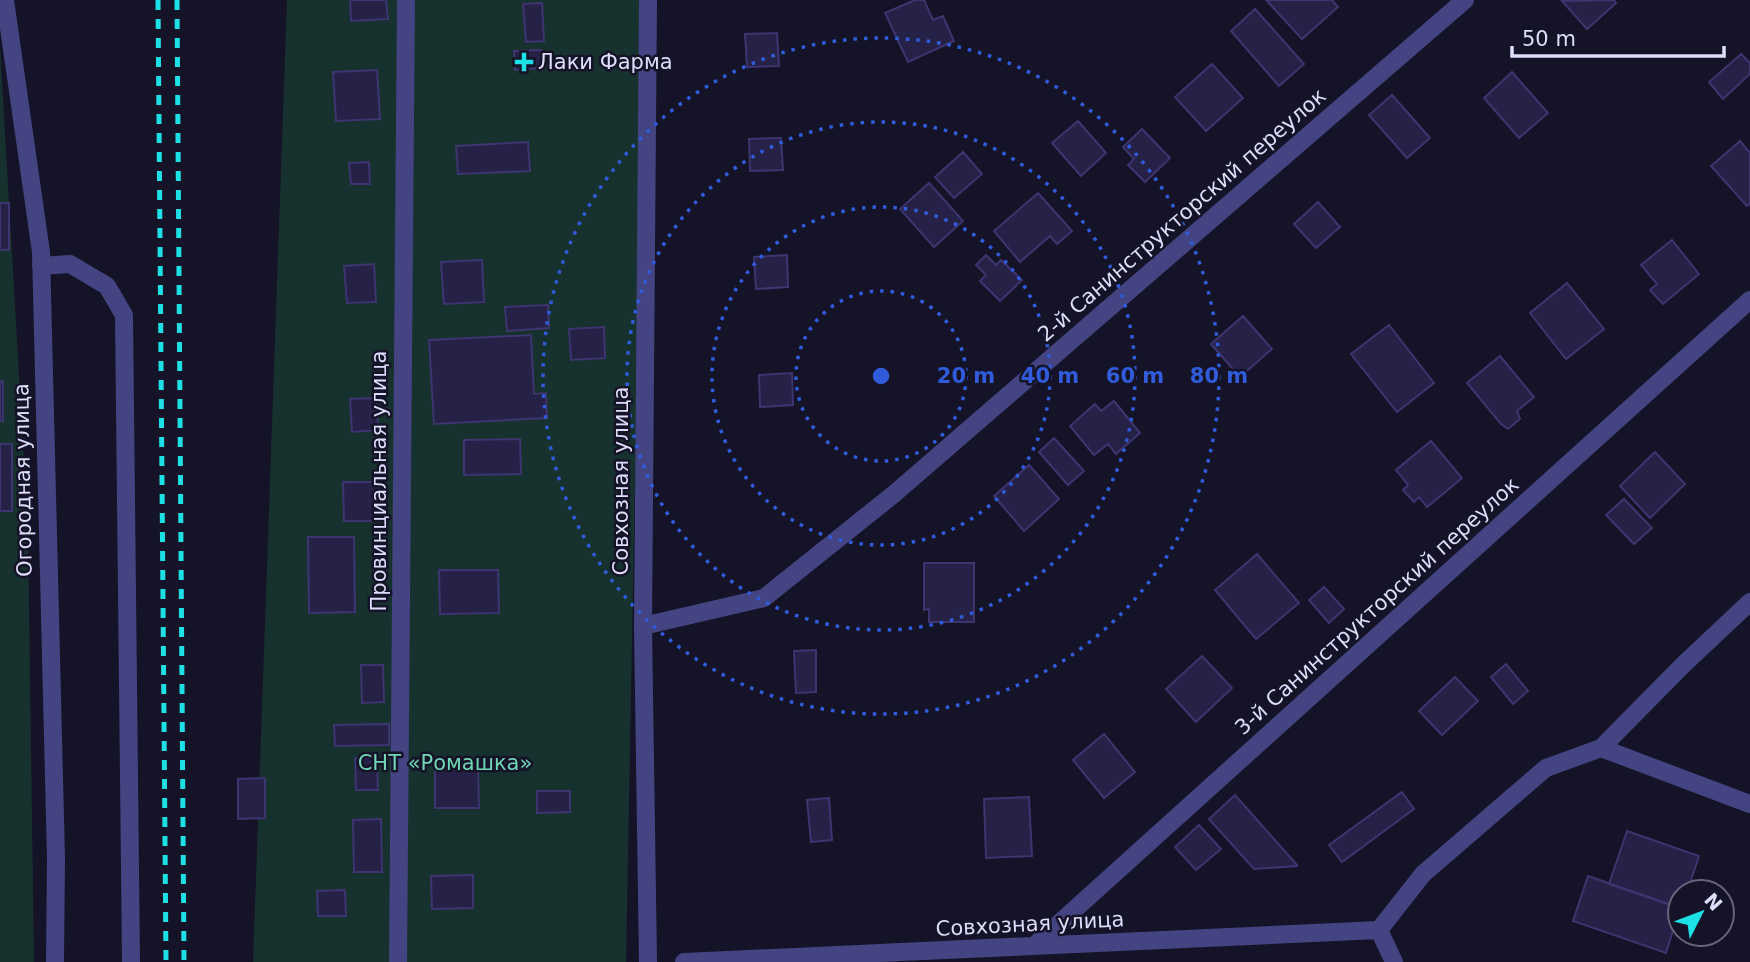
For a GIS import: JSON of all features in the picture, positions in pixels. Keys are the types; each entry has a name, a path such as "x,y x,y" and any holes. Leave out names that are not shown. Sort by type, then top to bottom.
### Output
{"street":[{"name":"Огородная улица","path":"5,0 41,252 56,858 55,962"},
{"name":"Провинциальная улица","path":"398,962 406,0"},
{"name":"Совхозная улица","path":"648,0 643,626 649,962"},
{"name":"2-й Санинструкторский переулок","path":"643,626 764,598 904,485 1465,0"},
{"path":"41,266 70,264 107,286 124,315 131,962"},
{"name":"3-й Санинструкторский переулок","path":"1034,946 1750,300"},
{"path":"1394,962 1379,930 1423,874 1546,768 1601,748 1750,602"},
{"path":"1601,748 1750,804"},
{"name":"Совхозная улица","path":"684,962 878,958 1034,946 1379,930"}],"green space":[{"name":"СНТ «Ромашка»","path":"287,0 644,0 626,962 253,962"},
{"path":"0,46 28,531 34,962 0,962"}],"building":[{"path":"350,0 386,0 388,19 351,21"},
{"path":"915,0 924,0 933,20 943,16 954,41 908,62 885,13"},
{"path":"1266,0 1332,0 1338,7 1302,39"},
{"path":"1614,0 1616,3 1587,29 1562,1"},
{"path":"542,3 544,41 526,42 523,4"},
{"path":"1255,9 1304,64 1279,86 1231,31"},
{"path":"777,33 779,66 747,67 745,34"},
{"path":"541,50 542,68 515,70 514,51"},
{"path":"1741,54 1750,63 1750,74 1723,99 1709,82"},
{"path":"1212,64 1243,98 1206,131 1175,97"},
{"path":"377,70 380,119 336,121 333,72"},
{"path":"1512,72 1548,113 1519,138 1484,98"},
{"path":"1392,95 1430,138 1407,158 1369,115"},
{"path":"1078,121 1106,153 1081,176 1052,143"},
{"path":"1142,129 1170,158 1145,182 1128,165 1134,159 1123,147"},
{"path":"781,138 783,170 750,171 749,139"},
{"path":"1740,141 1750,153 1750,204 1747,206 1711,166"},
{"path":"528,142 530,171 458,174 456,146"},
{"path":"963,152 982,174 954,198 935,177"},
{"path":"369,162 370,184 351,184 349,163"},
{"path":"929,183 963,221 934,247 900,209"},
{"path":"1038,193 1072,231 1057,244 1050,236 1020,262 994,231"},
{"path":"1318,202 1340,227 1316,248 1294,224"},
{"path":"0,203 9,203 9,250 0,250"},
{"path":"1672,240 1699,274 1663,304 1650,290 1657,284 1641,265"},
{"path":"787,255 788,287 756,289 754,257"},
{"path":"986,255 996,265 1001,260 1022,280 1000,301 980,281 986,275 976,265"},
{"path":"482,260 484,302 444,304 441,262"},
{"path":"374,264 376,302 347,303 344,266"},
{"path":"1567,283 1604,329 1566,359 1530,313"},
{"path":"548,305 549,328 507,331 505,307"},
{"path":"1243,316 1272,349 1240,377 1211,344"},
{"path":"1389,325 1434,383 1397,412 1351,354"},
{"path":"604,327 605,358 571,360 569,329"},
{"path":"531,335 534,394 546,393 547,418 434,424 429,340"},
{"path":"1500,356 1534,397 1517,411 1520,419 1508,429 1467,383"},
{"path":"792,373 793,405 760,407 759,375"},
{"path":"0,381 3,381 3,421 0,421"},
{"path":"377,398 378,430 352,432 350,399"},
{"path":"1114,401 1140,433 1116,454 1108,444 1094,455 1070,426 1095,404 1101,411"},
{"path":"1054,438 1084,471 1068,485 1039,452"},
{"path":"520,439 521,474 464,475 464,440"},
{"path":"1431,441 1462,478 1427,507 1419,497 1414,502 1403,490 1408,485 1396,470"},
{"path":"0,444 12,444 12,511 0,511"},
{"path":"1655,452 1685,484 1650,518 1620,486"},
{"path":"1029,465 1059,499 1024,531 994,496"},
{"path":"343,482 379,482 380,521 344,521"},
{"path":"1624,499 1652,528 1634,544 1606,515"},
{"path":"308,537 354,537 355,612 309,613"},
{"path":"1257,554 1299,603 1256,639 1215,590"},
{"path":"924,563 974,563 974,622 929,622 929,609 924,610"},
{"path":"439,570 498,570 499,613 440,614"},
{"path":"1324,587 1344,609 1329,623 1309,600"},
{"path":"816,650 816,692 796,693 794,651"},
{"path":"1202,656 1232,688 1196,722 1166,689"},
{"path":"1506,664 1528,691 1513,704 1491,677"},
{"path":"361,665 383,665 384,702 362,703"},
{"path":"1455,677 1478,701 1442,735 1419,711"},
{"path":"389,724 389,745 335,746 334,725"},
{"path":"1104,734 1135,772 1104,798 1073,760"},
{"path":"355,758 377,758 378,790 356,790"},
{"path":"435,768 478,768 479,808 435,808"},
{"path":"265,778 265,818 238,819 238,779"},
{"path":"537,791 570,791 570,812 537,813"},
{"path":"1402,792 1414,809 1342,862 1329,845"},
{"path":"1235,795 1297,866 1254,869 1209,819"},
{"path":"1029,797 1032,856 986,858 984,799"},
{"path":"829,798 832,840 811,842 807,800"},
{"path":"381,819 382,872 354,872 353,820"},
{"path":"1199,825 1221,849 1196,870 1175,847"},
{"path":"1627,831 1699,856 1692,878 1666,878 1666,903 1609,884"},
{"path":"473,875 473,908 432,909 431,876"},
{"path":"1588,876 1666,903 1666,953 1573,921"},
{"path":"345,890 346,916 318,916 317,891"}],"railway":[{"path":"158,0 166,962"},
{"path":"177,0 184,962"}],"place":[{"name":"Лаки Фарма","path":"524,62"}]}
